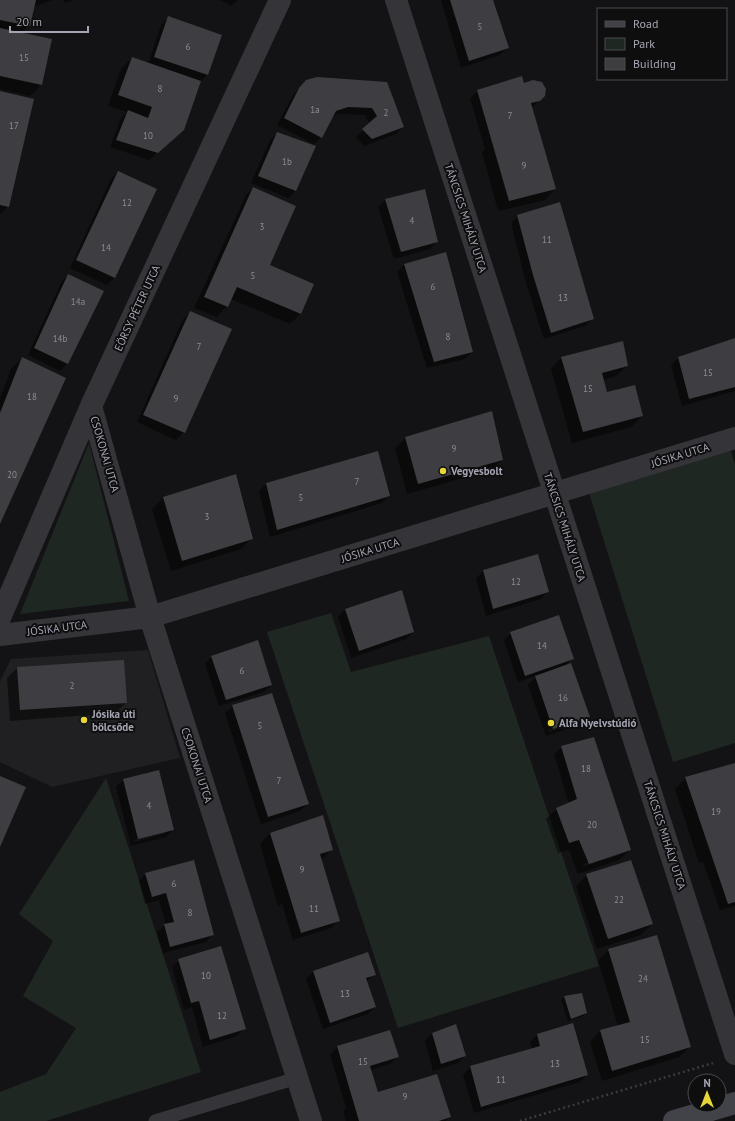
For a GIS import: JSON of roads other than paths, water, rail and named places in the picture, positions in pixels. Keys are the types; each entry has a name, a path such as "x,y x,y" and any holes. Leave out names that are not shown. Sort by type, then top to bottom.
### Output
{"street":[{"name":"EÖRSY PÉTER UTCA","path":"0,618 91,406 280,0"},
{"name":"TÁNCSICS MIHÁLY UTCA","path":"396,0 554,493 728,1057"},
{"name":"CSOKONAI UTCA","path":"91,406 150,617 311,1121"},
{"name":"JÓSIKA UTCA","path":"0,635 150,617 735,438"},
{"path":"674,1121 735,1103"}],"lane":[{"path":"155,1121 297,1078"}],"place":[{"name":"Vegyesbolt","path":"443,471"},
{"name":"Jósika úti bölcsőde","path":"84,720"},
{"name":"Alfa Nyelvstúdió","path":"551,723"}]}
